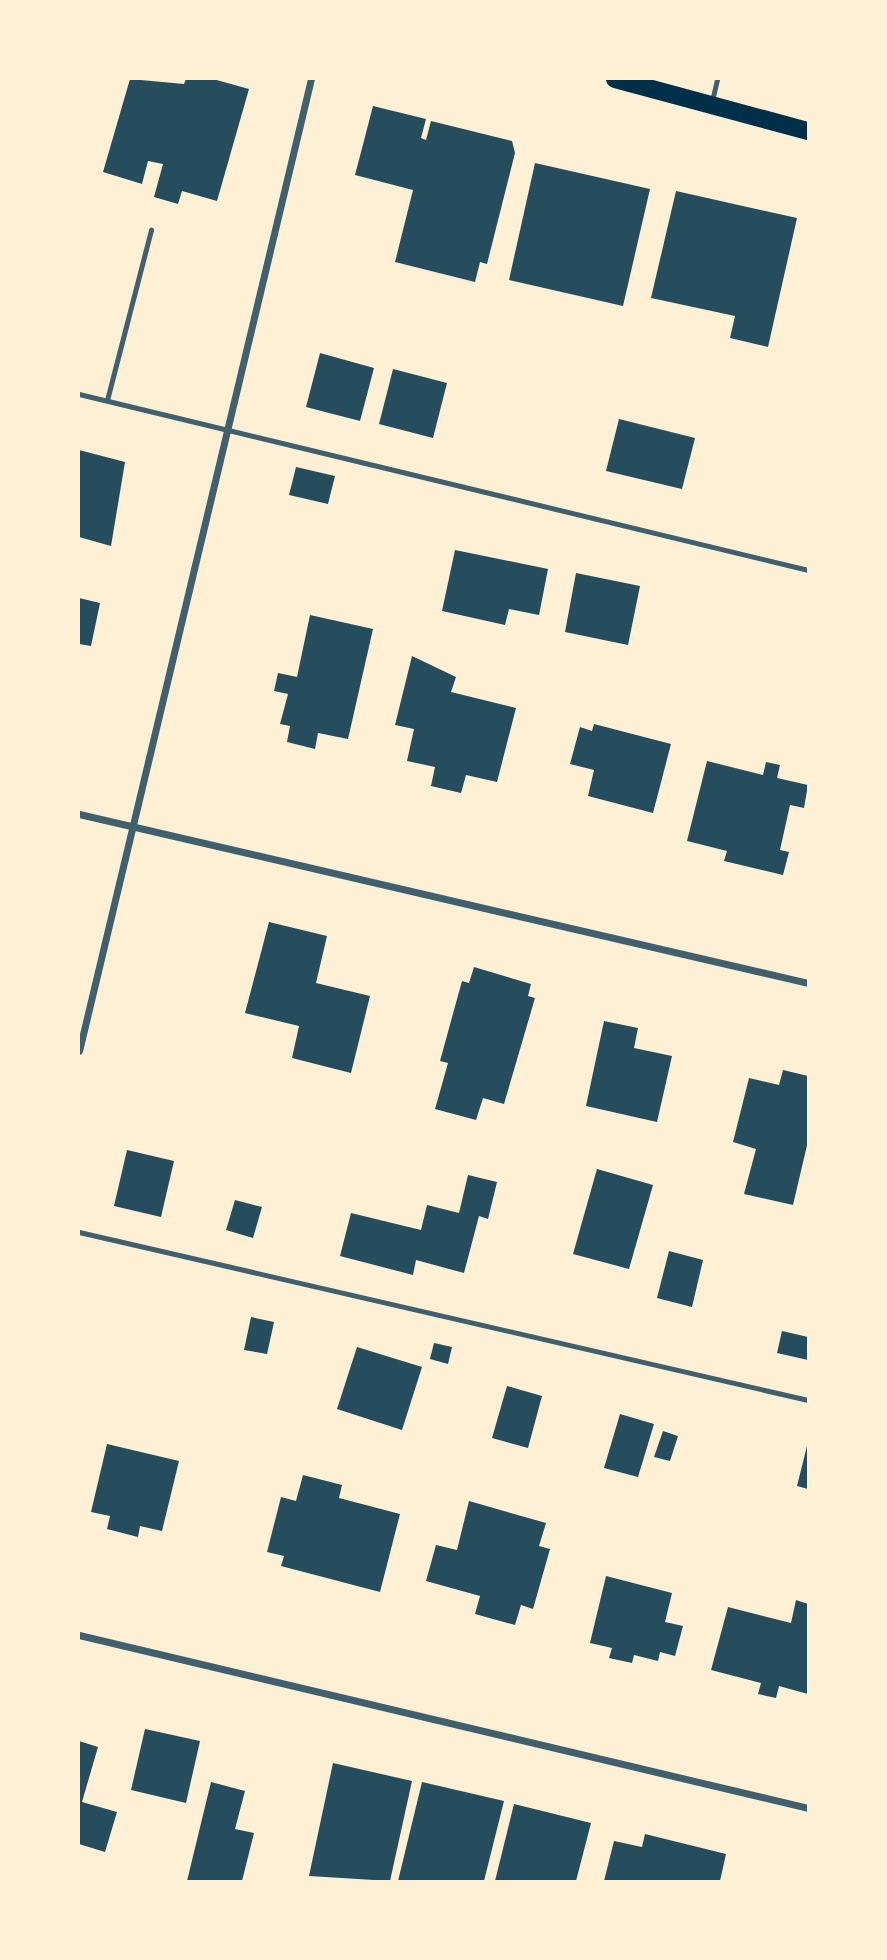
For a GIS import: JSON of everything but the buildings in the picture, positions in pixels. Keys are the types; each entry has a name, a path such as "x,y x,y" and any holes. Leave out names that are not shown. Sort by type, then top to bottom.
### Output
{"main road":[{"path":"615,79 808,131"}],"street":[{"path":"79,1051 311,79"},
{"path":"79,814 808,983"},
{"path":"79,1635 808,1808"}],"lane":[{"path":"711,104 717,79"},
{"path":"107,400 150,230"},
{"path":"79,394 808,570"},
{"path":"79,1232 808,1400"}]}
